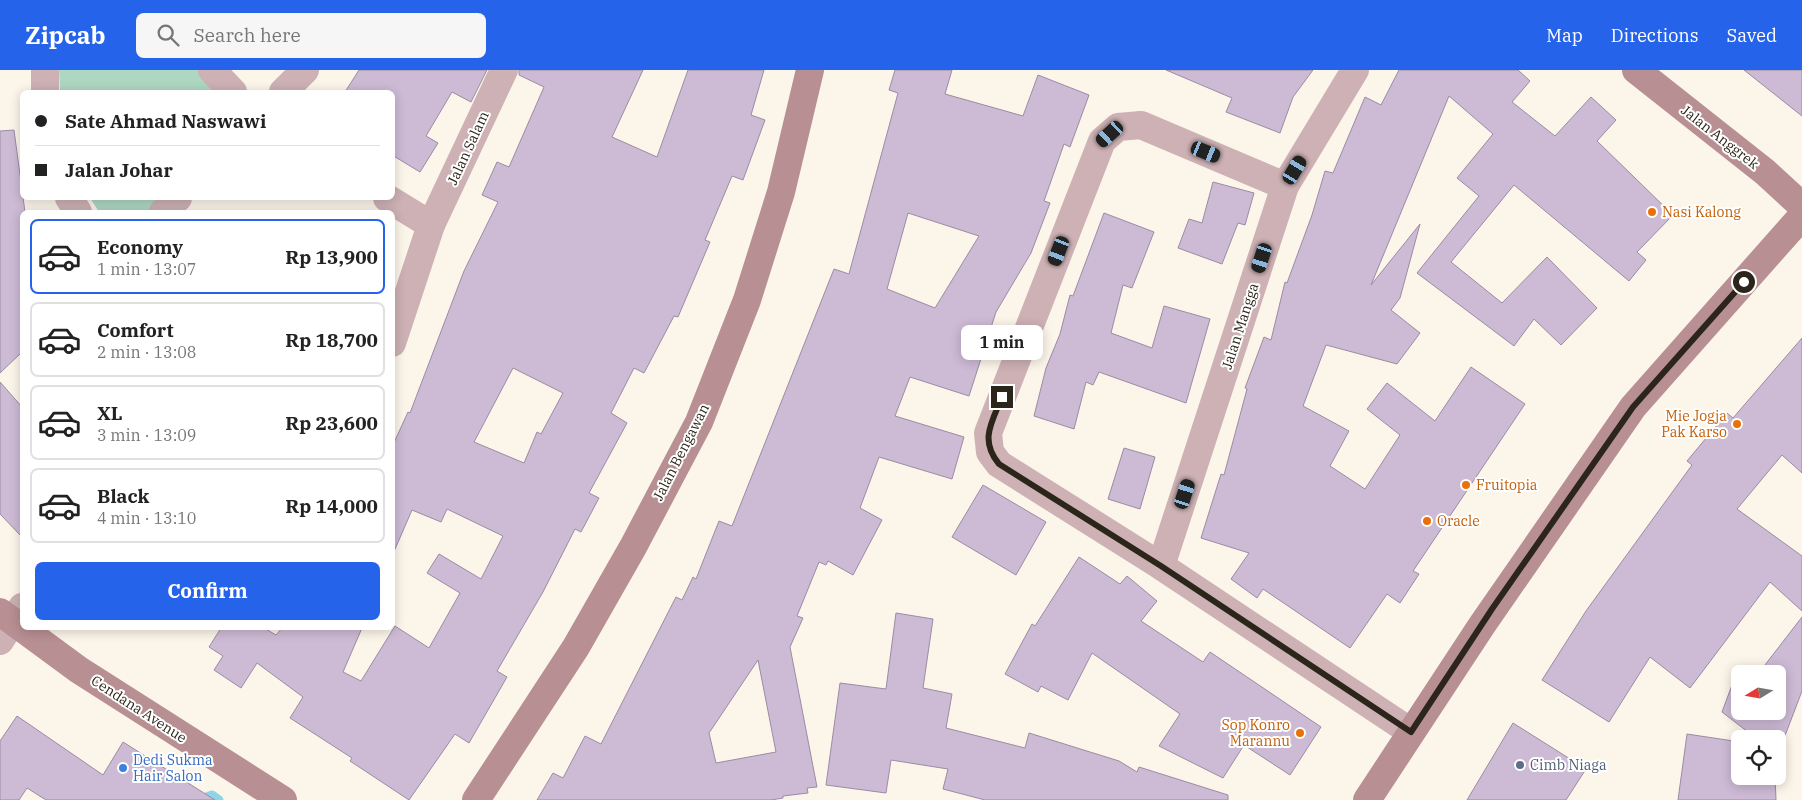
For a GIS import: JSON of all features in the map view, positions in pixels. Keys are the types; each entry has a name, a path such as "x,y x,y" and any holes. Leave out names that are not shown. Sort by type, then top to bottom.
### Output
{"street":[{"path":"45,70 45,90"},
{"path":"212,70 231,90"},
{"path":"285,90 306,70"},
{"name":"Jalan Salam","path":"395,334 431,225 504,70"},
{"name":"Jalan Bengawan","path":"476,800 576,647 633,548 699,422 748,300 781,192 810,70"},
{"name":"Jalan Mangga","path":"1161,566 1285,186 1355,70"},
{"name":"Jalan Anggrek","path":"1636,70 1765,172 1802,206"},
{"path":"1285,186 1141,125 1118,127 1102,141 988,433 990,452 999,464 1161,566 1411,732"},
{"path":"165,210 176,200"},
{"path":"390,200 431,225"},
{"path":"1367,800 1492,609 1633,407 1802,216"},
{"name":"Cendana Avenue","path":"9,620 20,628"},
{"name":"Cendana Avenue","path":"23,630 107,689 283,800"}],"green space":[{"path":"59,70 201,70 219,90 60,90"},
{"path":"91,200 162,200 150,210 98,210"}],"building":[{"path":"359,70 487,70 471,102 452,92 426,136 438,143 420,172 395,157 395,90 346,90"},
{"path":"519,70 643,70 612,137 657,157 688,70 764,70 751,115 765,120 743,180 732,176 705,240 710,242 678,317 674,316 644,373 634,368 611,413 627,423 589,493 599,498 581,532 575,529 543,592 497,671 507,677 469,743 455,734 409,800 350,761 352,758 290,718 303,697 257,663 241,688 214,670 223,656 209,647 220,630 267,630 276,635 280,630 361,630 343,672 361,681 393,630 395,630 395,626 429,648 460,593 427,573 439,554 481,579 503,536 447,509 441,522 412,510 395,549 395,440 408,412 410,413 464,271 498,202 482,195 497,162 509,167 544,87 519,75","holes":["513,368 563,393 541,434 537,432 524,463 474,442"]},
{"path":"895,70 952,70 945,94 1023,116 1038,75 1089,95 1070,147 1064,144 1044,201 1050,203 1031,253 996,312 969,396 910,377 895,416 964,437 952,479 879,457 860,508 882,520 853,575 828,561 826,565 819,562 797,616 803,618 790,647 817,787 807,788 808,793 783,796 783,798 771,800 537,800 553,773 563,778 585,736 601,744 676,597 682,600 693,577 696,579 719,521 732,526 834,269 849,274 898,93 889,90","holes":["908,213 979,236 935,308 887,289","758,660 776,752 716,763 709,733"]},
{"path":"1166,70 1313,70 1293,97 1280,133 1226,112 1232,98"},
{"path":"1399,70 1518,70 1530,81 1512,102 1555,136 1591,97 1616,120 1597,141 1673,215 1637,252 1646,260 1629,281 1514,185 1451,262 1502,303 1547,257 1597,308 1561,345 1534,319 1514,346 1417,273 1479,196 1457,178 1493,134 1449,96 1371,285 1420,224 1400,298 1391,310 1420,333 1397,364 1326,345 1303,406 1349,431 1330,466 1365,489 1400,435 1367,409 1387,383 1435,421 1471,367 1525,404 1413,571 1419,574 1400,603 1387,594 1350,648 1263,589 1257,598 1231,579 1249,553 1201,538 1221,474 1224,475 1247,389 1245,388 1264,337 1271,340 1285,282 1287,283 1312,215 1325,171 1333,173 1365,97 1381,105"},
{"path":"1744,70 1802,70 1802,116"},
{"path":"14,130 20,175 20,200 23,200 25,210 20,210 20,354 0,373 0,131"},
{"path":"1213,182 1254,193 1245,225 1238,223 1222,264 1178,248 1189,219 1202,223"},
{"path":"1104,213 1154,232 1132,288 1123,285 1111,333 1152,348 1164,306 1210,319 1186,403 1099,372 1093,385 1086,382 1074,429 1034,416 1046,368 1060,334 1070,295 1073,296"},
{"path":"1802,338 1802,473 1782,455 1737,509 1802,556 1802,611 1770,582 1690,688 1650,657 1609,722 1542,680 1586,611 1692,465 1687,461 1727,413 1733,418"},
{"path":"0,382 20,405 20,535 0,514"},
{"path":"1124,448 1155,457 1140,509 1108,499"},
{"path":"983,485 1046,522 1016,575 952,537"},
{"path":"1079,557 1120,584 1127,576 1157,601 1141,621 1203,662 1210,652 1321,727 1290,775 1244,745 1223,778 1159,746 1180,714 1092,653 1068,700 1041,686 1038,692 1005,674 1032,624 1035,626"},
{"path":"896,613 933,619 923,688 952,694 946,728 1025,748 1029,733 1119,761 1137,772 1139,767 1228,795 1228,800 985,800 943,789 948,769 891,760 886,793 826,785 840,683 886,689"},
{"path":"1802,617 1802,691 1786,733 1786,730 1745,730 1732,720 1786,720 1786,665 1765,665"},
{"path":"1731,688 1731,719 1722,712"},
{"path":"17,716 103,775 123,742 215,800 46,800 27,788 19,800 0,800 0,741"},
{"path":"1513,723 1586,769 1566,800 1467,800"},
{"path":"1687,734 1731,741 1731,785 1775,785 1776,800 1678,800"}],"waterway":[{"path":"198,800 212,795 219,800"}],"place":[{"name":"Nasi Kalong","path":"1652,212"},
{"name":"Mie Jogja Pak Karso","path":"1737,424"},
{"name":"Fruitopia","path":"1466,485"},
{"name":"Oracle","path":"1427,521"},
{"name":"Sop Konro Marannu","path":"1300,733"},
{"name":"Cimb Niaga","path":"1520,765"},
{"name":"Dedi Sukma Hair Salon","path":"123,768"}],"route":[{"path":"1002,397 988,433 990,452 999,464 1145,558 1161,566 1411,732 1492,609 1633,407 1744,282"}]}
